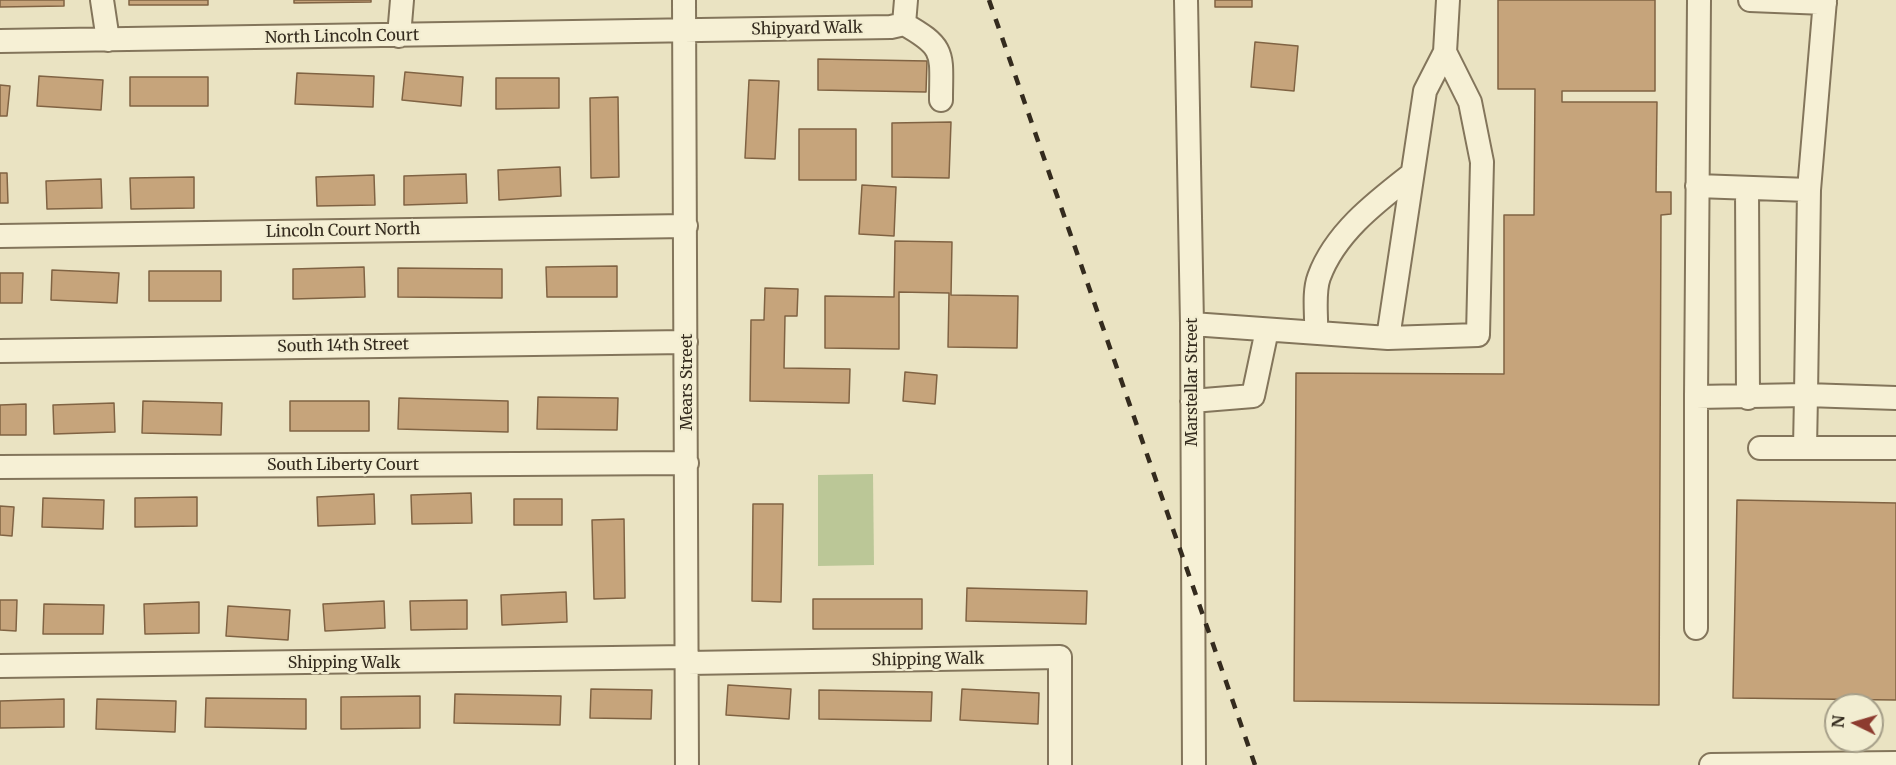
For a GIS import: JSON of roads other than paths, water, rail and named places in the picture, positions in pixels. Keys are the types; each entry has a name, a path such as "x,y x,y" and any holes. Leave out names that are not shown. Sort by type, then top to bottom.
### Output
{"street":[{"path":"102,0 108,40"},
{"path":"399,36 402,0"},
{"name":"Mears Street","path":"684,0 687,765"},
{"path":"906,0 904,24 935,44 941,55 942,100"},
{"name":"Marstellar Street","path":"1186,0 1192,324 1194,765"},
{"path":"1388,338 1425,91 1445,52 1448,0"},
{"path":"1696,628 1699,0"},
{"path":"1750,0 1825,2 1809,190 1805,448"},
{"name":"Shipyard Walk","path":"685,32 891,27 904,24"},
{"name":"North Lincoln Court","path":"0,41 685,32"},
{"path":"1192,324 1388,338 1478,335 1482,162 1470,102 1445,52"},
{"path":"1316,333 1318,279 1330,255 1375,203 1412,174"},
{"path":"1697,186 1809,190"},
{"path":"1747,189 1748,398"},
{"name":"Lincoln Court North","path":"0,236 686,226"},
{"path":"1192,401 1253,396 1267,330"},
{"name":"South 14th Street","path":"0,351 686,342"},
{"path":"1696,397 1748,398 1806,395 1896,398"},
{"path":"1760,448 1896,448"},
{"name":"South Liberty Court","path":"0,466 687,463"},
{"name":"Shipping Walk","path":"0,666 1060,657 1060,765"},
{"path":"1711,765 1896,764"}],"railway":[{"path":"989,0 1255,765"}]}
